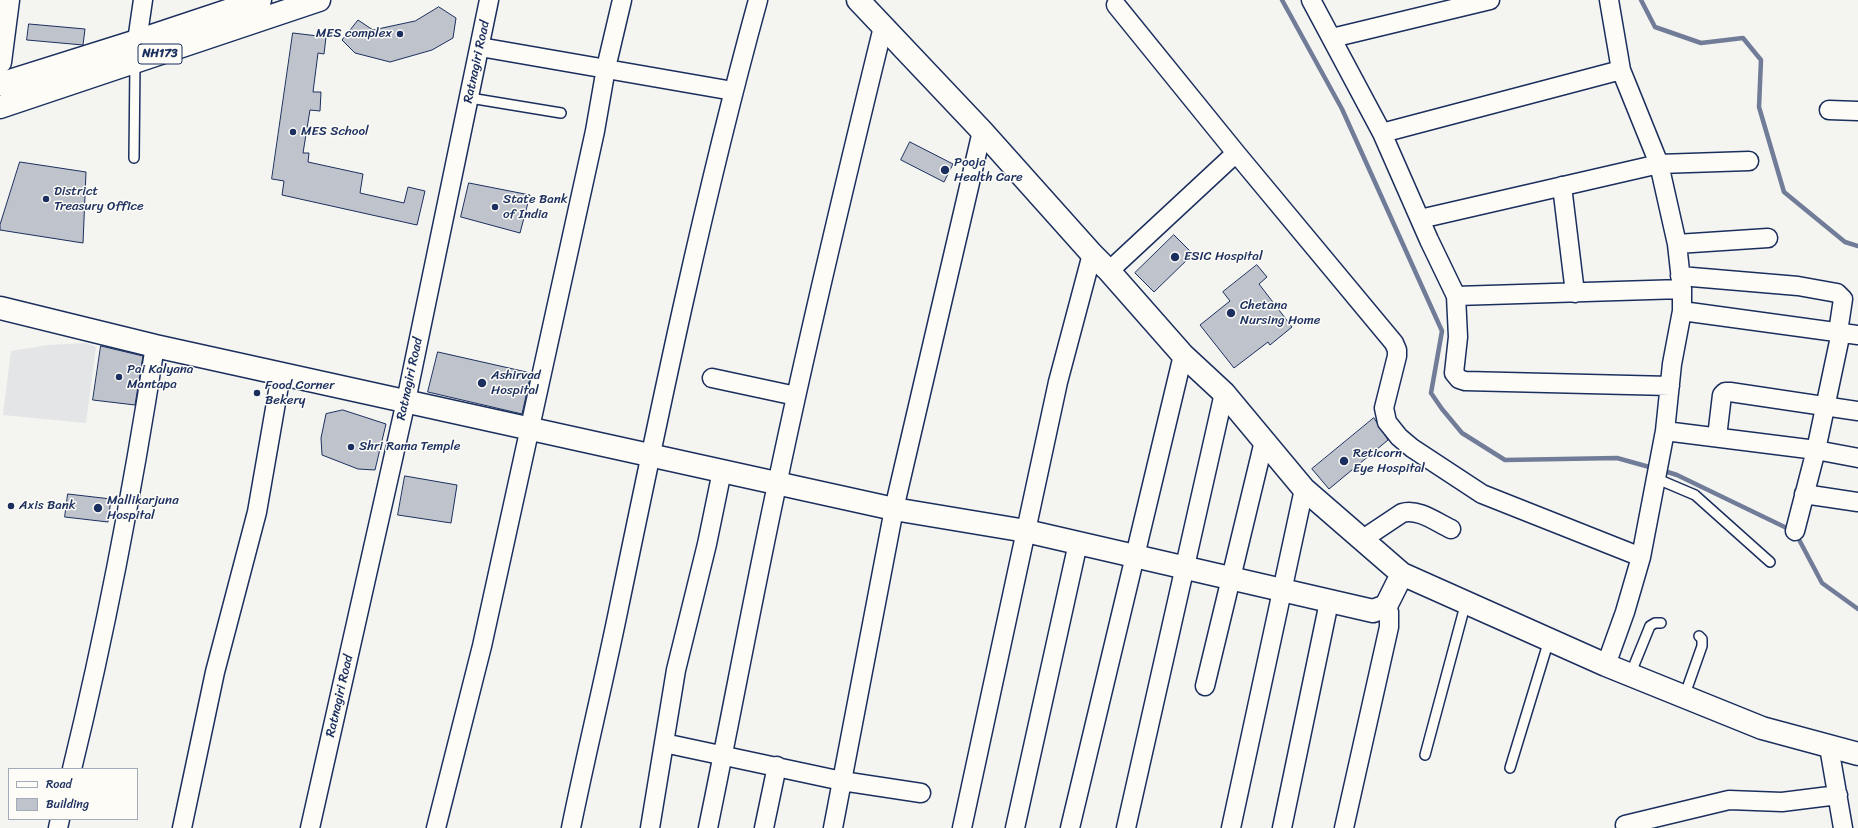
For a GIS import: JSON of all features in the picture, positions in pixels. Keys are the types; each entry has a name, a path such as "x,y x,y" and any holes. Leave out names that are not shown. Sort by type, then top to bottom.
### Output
{"main road":[{"path":"0,62 8,0"},
{"name":"NH173","path":"0,106 136,52 260,0"},
{"name":"NH173","path":"0,84 136,52 319,0"},
{"path":"858,0 982,132 1092,254 1110,271 1183,355 1224,393 1304,489 1402,574 1606,665 1762,728 1858,754"},
{"path":"0,308 155,346 894,509 1026,531 1373,612 1386,606 1402,574"}],"street":[{"path":"136,52 143,0"},
{"name":"Ratnagiri Road","path":"310,828 406,401 490,0"},
{"path":"436,828 482,646 595,131 606,68 622,0"},
{"path":"571,828 619,609 649,455 733,91 758,0"},
{"path":"1311,0 1382,134 1456,296 1458,337 1454,373 1458,379 1465,381 1670,386"},
{"path":"1332,38 1490,0"},
{"path":"1606,665 1625,612 1641,557 1665,431 1670,386 1682,311 1677,244 1659,164 1621,70 1609,0"},
{"path":"1116,5 1236,153 1394,343 1397,350 1397,356 1384,408 1384,416 1391,429 1412,448 1482,494 1641,557"},
{"path":"708,828 777,483 820,286 882,27"},
{"path":"480,47 733,91"},
{"path":"1382,134 1621,70"},
{"path":"1829,110 1858,111"},
{"path":"833,828 894,509 982,132"},
{"path":"1110,271 1236,153"},
{"path":"1420,219 1659,164 1749,160"},
{"path":"1562,186 1576,293"},
{"path":"1677,244 1768,238"},
{"path":"962,828 1058,382 1092,254"},
{"path":"1456,296 1576,293 1681,283 1798,286 1837,293 1843,299 1846,333 1825,406 1816,450 1795,531"},
{"path":"1682,311 1846,333"},
{"path":"72,768 114,579 142,429 155,346"},
{"path":"1070,828 1136,557 1183,355"},
{"path":"182,828 215,672 257,512 281,374"},
{"path":"712,378 796,396"},
{"path":"1717,437 1722,395 1725,392 1858,411"},
{"path":"1126,828 1183,568 1224,393"},
{"path":"1665,431 1816,450 1858,458"},
{"path":"1205,686 1264,441"},
{"path":"650,828 676,670 707,544 722,471"},
{"path":"1231,828 1304,489"},
{"path":"1804,494 1858,502"},
{"path":"1363,539 1402,513 1408,511 1415,512 1451,529"},
{"path":"1015,828 1078,543"},
{"path":"1282,828 1329,602"},
{"path":"1344,828 1389,627 1389,612 1386,606"},
{"path":"664,743 724,754 842,781 921,793"},
{"path":"1829,747 1843,828"},
{"path":"764,828 777,766"},
{"path":"1625,825 1729,800 1782,802 1838,795"}],"lane":[{"path":"134,158 136,52"},
{"path":"470,98 561,113"},
{"path":"1657,468 1695,495 1770,562"},
{"path":"1425,755 1466,602"},
{"path":"1630,675 1650,626 1661,623"},
{"path":"1684,697 1702,646 1702,640 1699,636"},
{"path":"1510,768 1549,640"}],"shaded area":[{"path":"86,343 96,347 86,423 3,415 11,351 48,345"}],"building":[{"name":"MES complex","path":"439,7 456,18 453,38 432,50 390,62 355,53 342,40 358,20 373,30 415,21"},
{"path":"29,24 85,29 83,45 27,40"},
{"name":"MES School","path":"293,33 326,37 324,54 318,53 313,92 321,92 320,111 310,110 303,153 309,153 308,162 363,174 360,193 404,203 408,187 425,191 417,225 282,195 284,181 272,179"},
{"path":"910,142 953,164 944,182 901,160"},
{"name":"District Treasury Office","path":"20,162 86,172 83,243 0,230 0,225"},
{"path":"469,183 530,195 520,233 461,217"},
{"path":"1174,235 1193,254 1154,292 1135,273"},
{"path":"1257,265 1267,277 1259,284 1292,327 1270,345 1268,342 1234,368 1200,325 1230,301 1223,292"},
{"name":"Pai Kalyana Mantapa","path":"101,346 143,356 135,405 93,400"},
{"name":"Ashirvad Hospital","path":"438,352 531,373 522,414 428,392"},
{"name":"Shri Rama Temple","path":"343,410 386,424 375,470 358,469 322,455 321,438 326,414"},
{"path":"1374,418 1388,440 1329,489 1312,469"},
{"path":"405,476 457,485 451,523 398,515"},
{"path":"68,494 111,499 108,522 65,517"}],"waterway":[{"path":"1282,0 1342,109 1442,331 1431,393 1442,409 1462,433 1505,460 1617,458 1653,468"},
{"path":"1641,0 1655,27 1701,43 1743,38 1761,60 1759,107 1784,192 1845,242 1858,246"},
{"path":"1661,470 1677,475 1795,532 1822,583 1858,609"}],"place":[{"name":"MES complex","path":"400,34"},
{"name":"MES School","path":"293,132"},
{"name":"Pooja Health Care","path":"945,170"},
{"name":"District Treasury Office","path":"46,199"},
{"name":"State Bank of India","path":"495,207"},
{"name":"ESIC Hospital","path":"1175,257"},
{"name":"Chetana Nursing Home","path":"1231,313"},
{"name":"Pai Kalyana Mantapa","path":"119,377"},
{"name":"Ashirvad Hospital","path":"482,383"},
{"name":"Food Corner Bekery","path":"257,393"},
{"name":"Shri Rama Temple","path":"351,447"},
{"name":"Reticorn Eye Hospital","path":"1344,461"},
{"name":"Axis Bank","path":"11,506"},
{"name":"Mallikarjuna Hospital","path":"98,508"}]}
